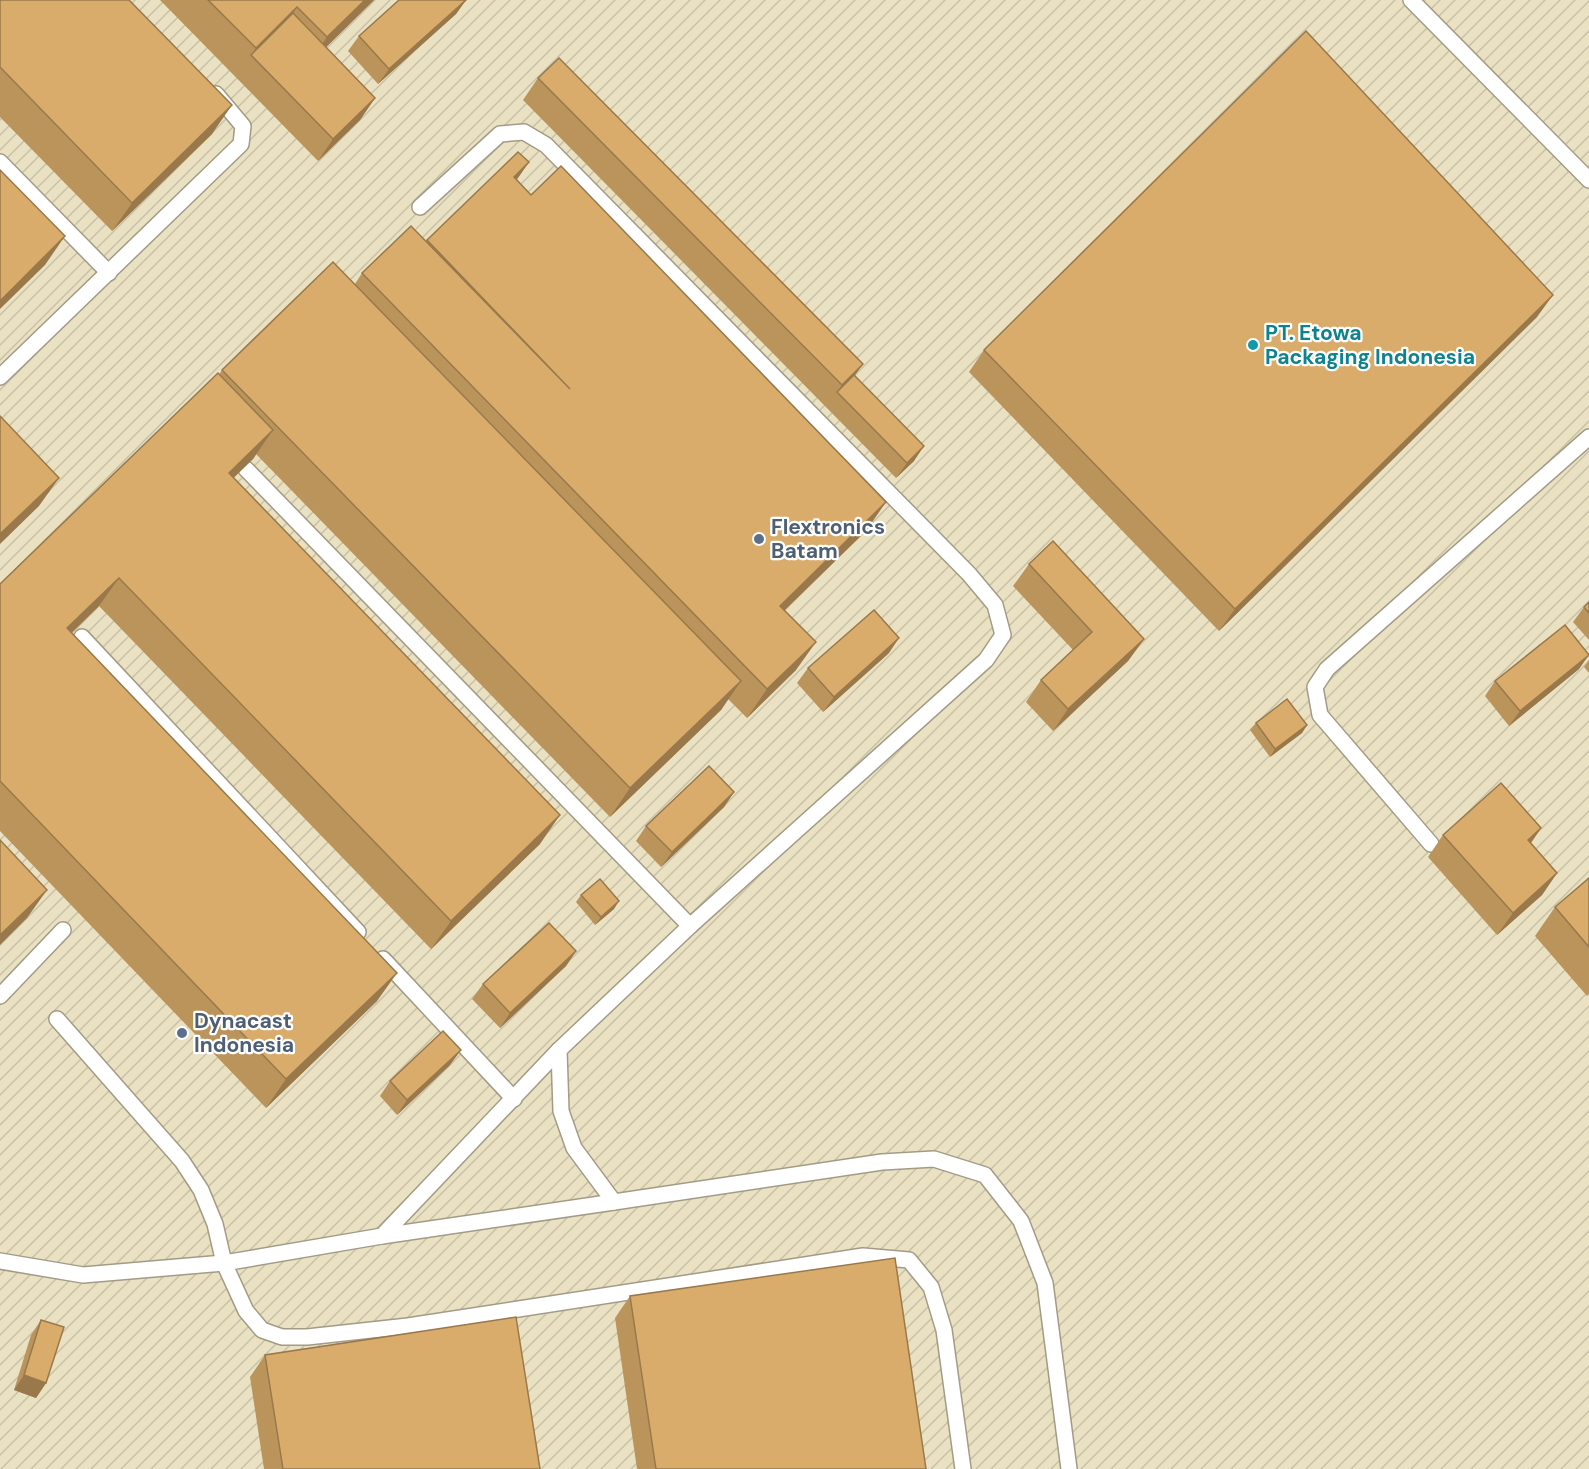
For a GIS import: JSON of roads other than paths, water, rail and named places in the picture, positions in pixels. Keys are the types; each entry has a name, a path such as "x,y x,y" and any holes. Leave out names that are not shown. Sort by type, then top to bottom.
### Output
{"lane":[{"path":"1411,0 1589,180"},
{"path":"0,377 241,144 243,126 205,81"},
{"path":"382,1236 560,1050 690,926 986,660 1003,634 995,605 969,574 546,145 524,132 500,134 420,207"},
{"path":"0,162 109,273"},
{"path":"1431,844 1320,715 1314,687 1327,669 1589,437"},
{"path":"246,469 690,926"},
{"path":"82,638 514,1099"},
{"path":"0,996 63,930"},
{"path":"57,1019 182,1161 201,1190 215,1224 224,1263 246,1311 262,1330 282,1337 307,1337 408,1326 863,1256 909,1260 931,1287 944,1330 963,1469"},
{"path":"560,1050 561,1112 574,1148 614,1202"},
{"path":"0,1261 83,1275 224,1263 382,1236 882,1162 934,1159 985,1175 1021,1221 1046,1283 1069,1469"}],"place":[{"name":"PT. Etowa Packaging Indonesia","path":"1253,345"},
{"name":"Flextronics Batam","path":"759,539"},
{"name":"Dynacast Indonesia","path":"182,1033"}]}
